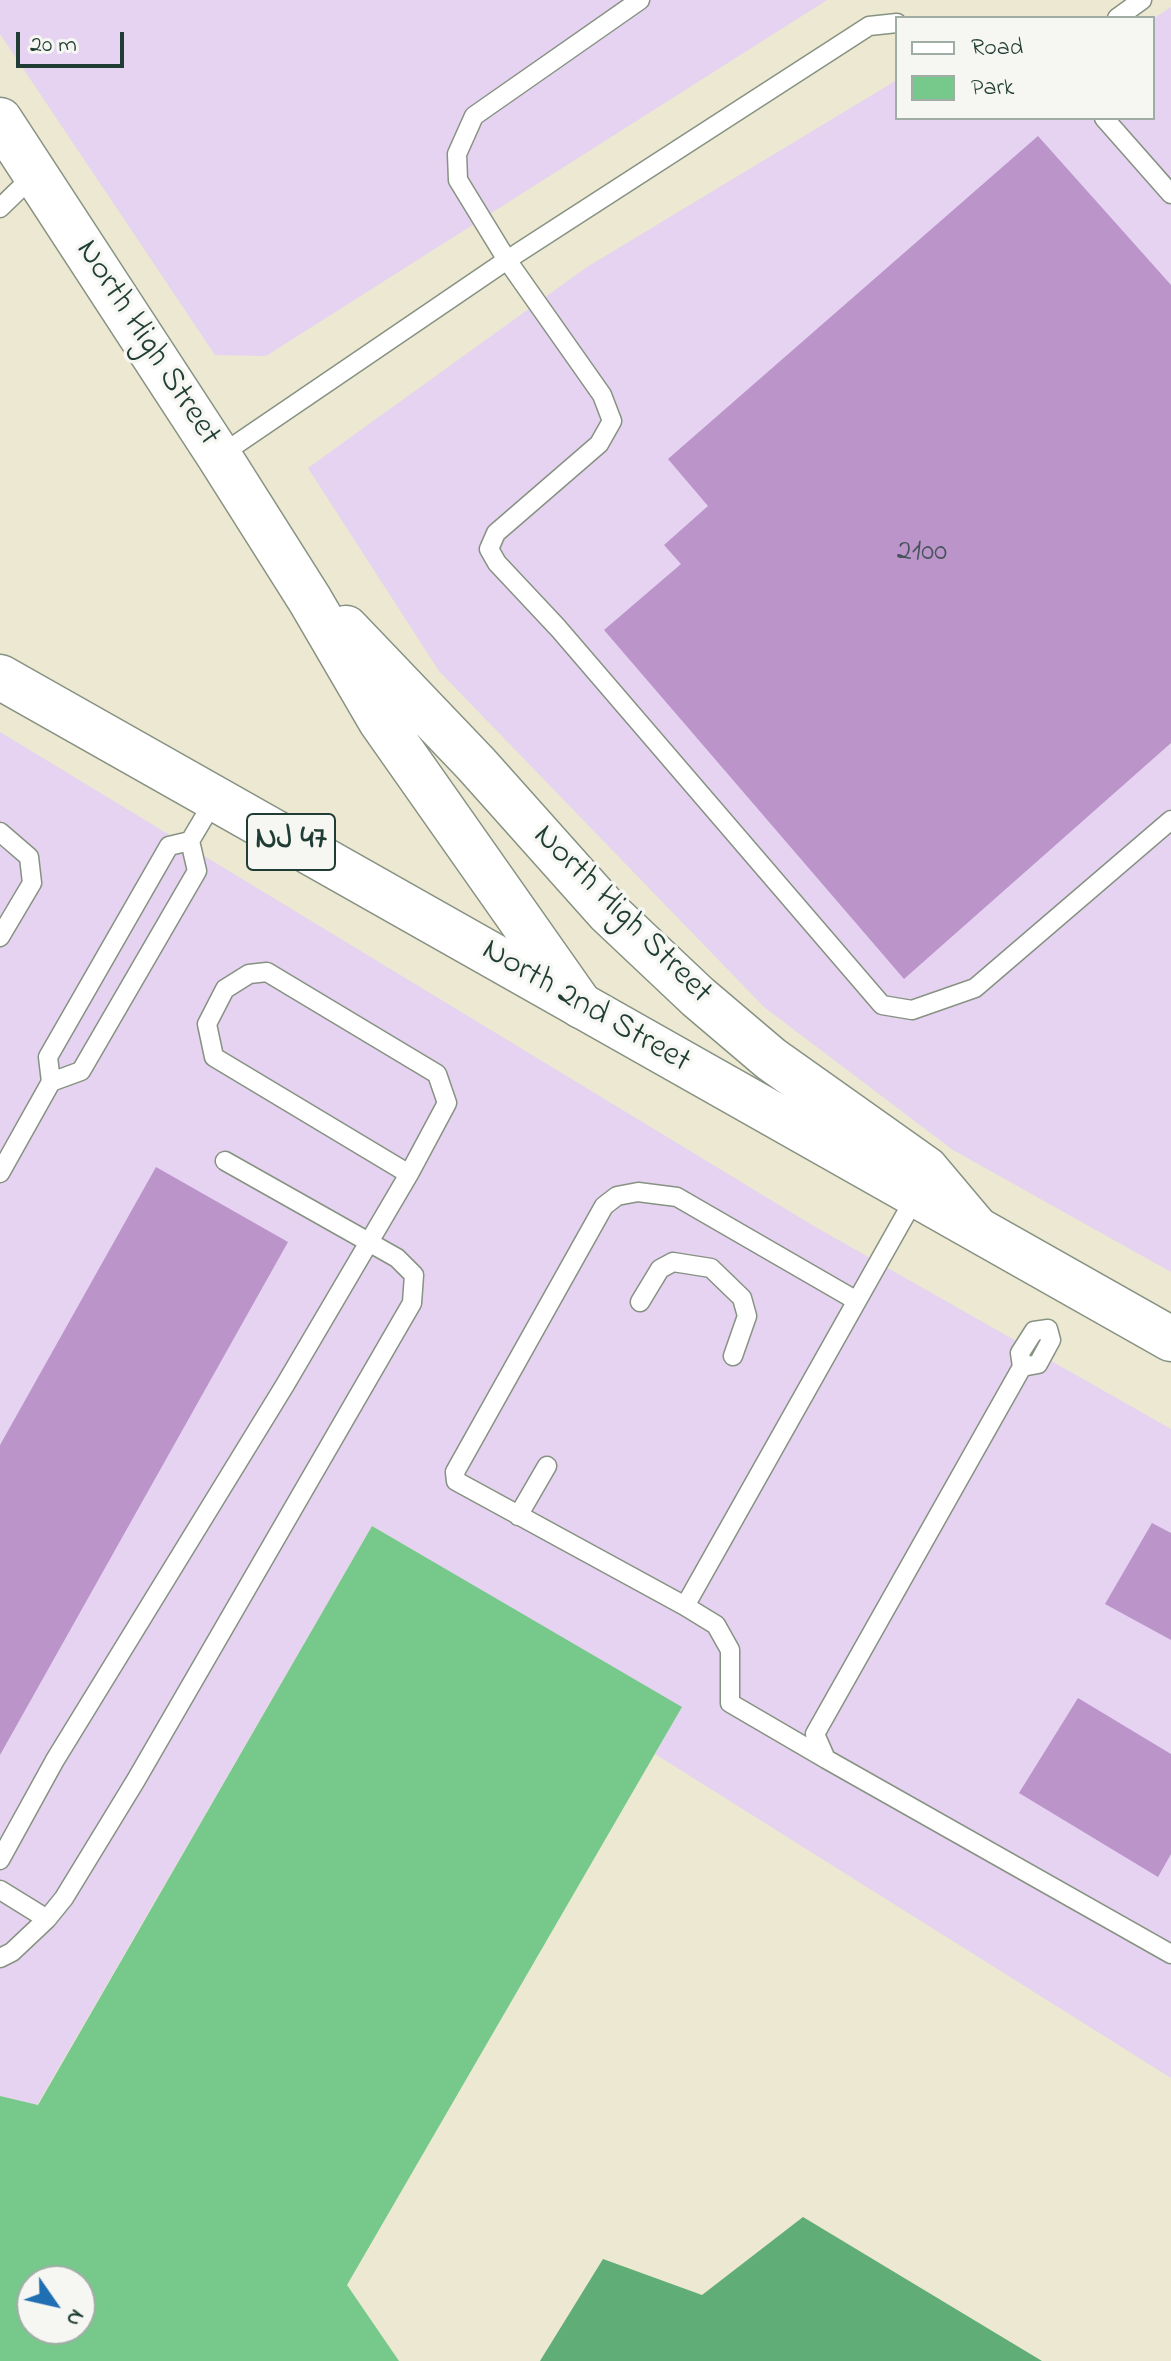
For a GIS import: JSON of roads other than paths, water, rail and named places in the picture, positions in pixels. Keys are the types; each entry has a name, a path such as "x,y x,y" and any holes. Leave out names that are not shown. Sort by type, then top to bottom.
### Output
{"street":[{"name":"North High Street","path":"0,120 219,456 380,720 581,1006"},
{"name":"North High Street","path":"290,570 476,764 609,913 698,997 771,1059 926,1169 978,1231"},
{"name":"North 2nd Street","path":"0,677 1171,1339"}],"lane":[{"path":"640,0 474,116 457,154 458,180 507,260 602,395 612,421 599,444 496,533 489,549 882,1005 912,1010 975,988 1171,820"},
{"path":"1120,16 1142,0"},
{"path":"219,456 507,260 869,26 895,23"},
{"path":"1106,120 1171,194"},
{"path":"0,208 35,174"},
{"path":"51,1082 81,1071 197,871 190,841 215,799"},
{"path":"0,832 29,857 32,883 0,937"},
{"path":"0,1173 51,1082 48,1057 169,846 190,841"},
{"path":"0,1860 55,1760 409,1174 447,1103 437,1074 267,972 249,974 225,989 207,1024 214,1057 409,1174"},
{"path":"0,1958 12,1952 64,1898 136,1780 412,1303 414,1275 397,1258 225,1161"},
{"path":"857,1301 677,1197 638,1192 617,1196 604,1206 455,1472 456,1481 716,1625 730,1650 730,1703 1171,1954"},
{"path":"685,1606 916,1196"},
{"path":"640,1302 660,1269 673,1262 711,1268 742,1298 747,1316 733,1356"},
{"path":"826,1759 815,1734 1022,1367"},
{"path":"518,1516 547,1466"},
{"path":"0,1890 47,1919"}]}
